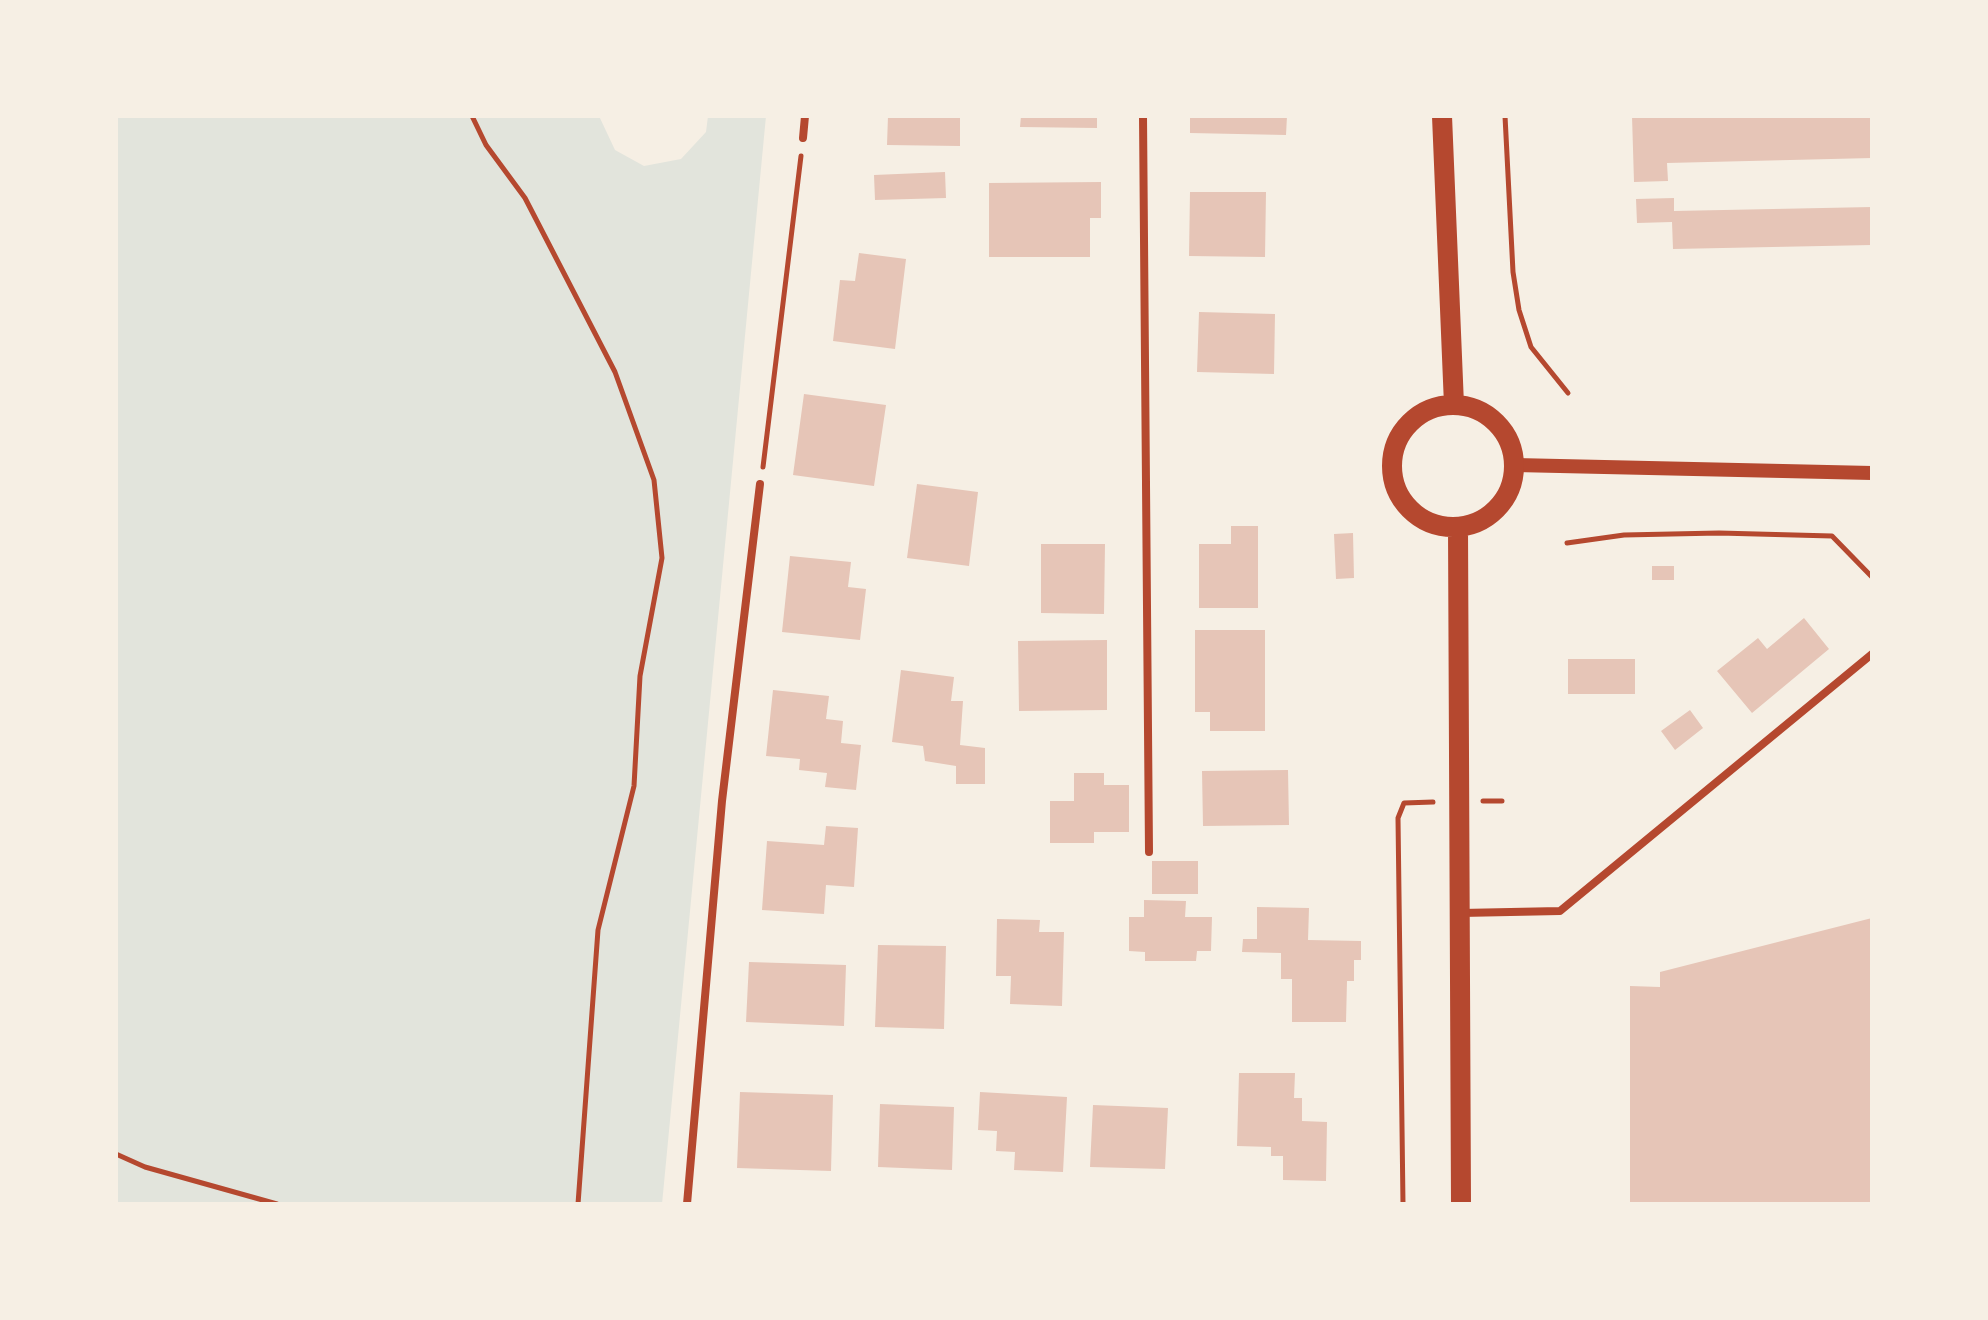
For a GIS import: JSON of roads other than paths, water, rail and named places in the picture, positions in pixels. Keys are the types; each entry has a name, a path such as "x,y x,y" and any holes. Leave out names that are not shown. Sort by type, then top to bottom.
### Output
{"main road":[{"path":"1442,116 1454,405"},
{"path":"1454,405 1473,408 1503,430 1515,465 1511,488 1498,508 1480,521 1458,528 1436,525 1417,515 1401,499 1394,479 1393,457 1400,436 1414,419 1433,408 1454,405"},
{"path":"1458,528 1461,1204"}],"street":[{"path":"803,138 805,116"},
{"path":"1143,116 1149,852"},
{"path":"1515,465 1872,473"},
{"path":"687,1204 722,801 760,484"},
{"path":"1460,913 1560,911 1872,654"}]}
